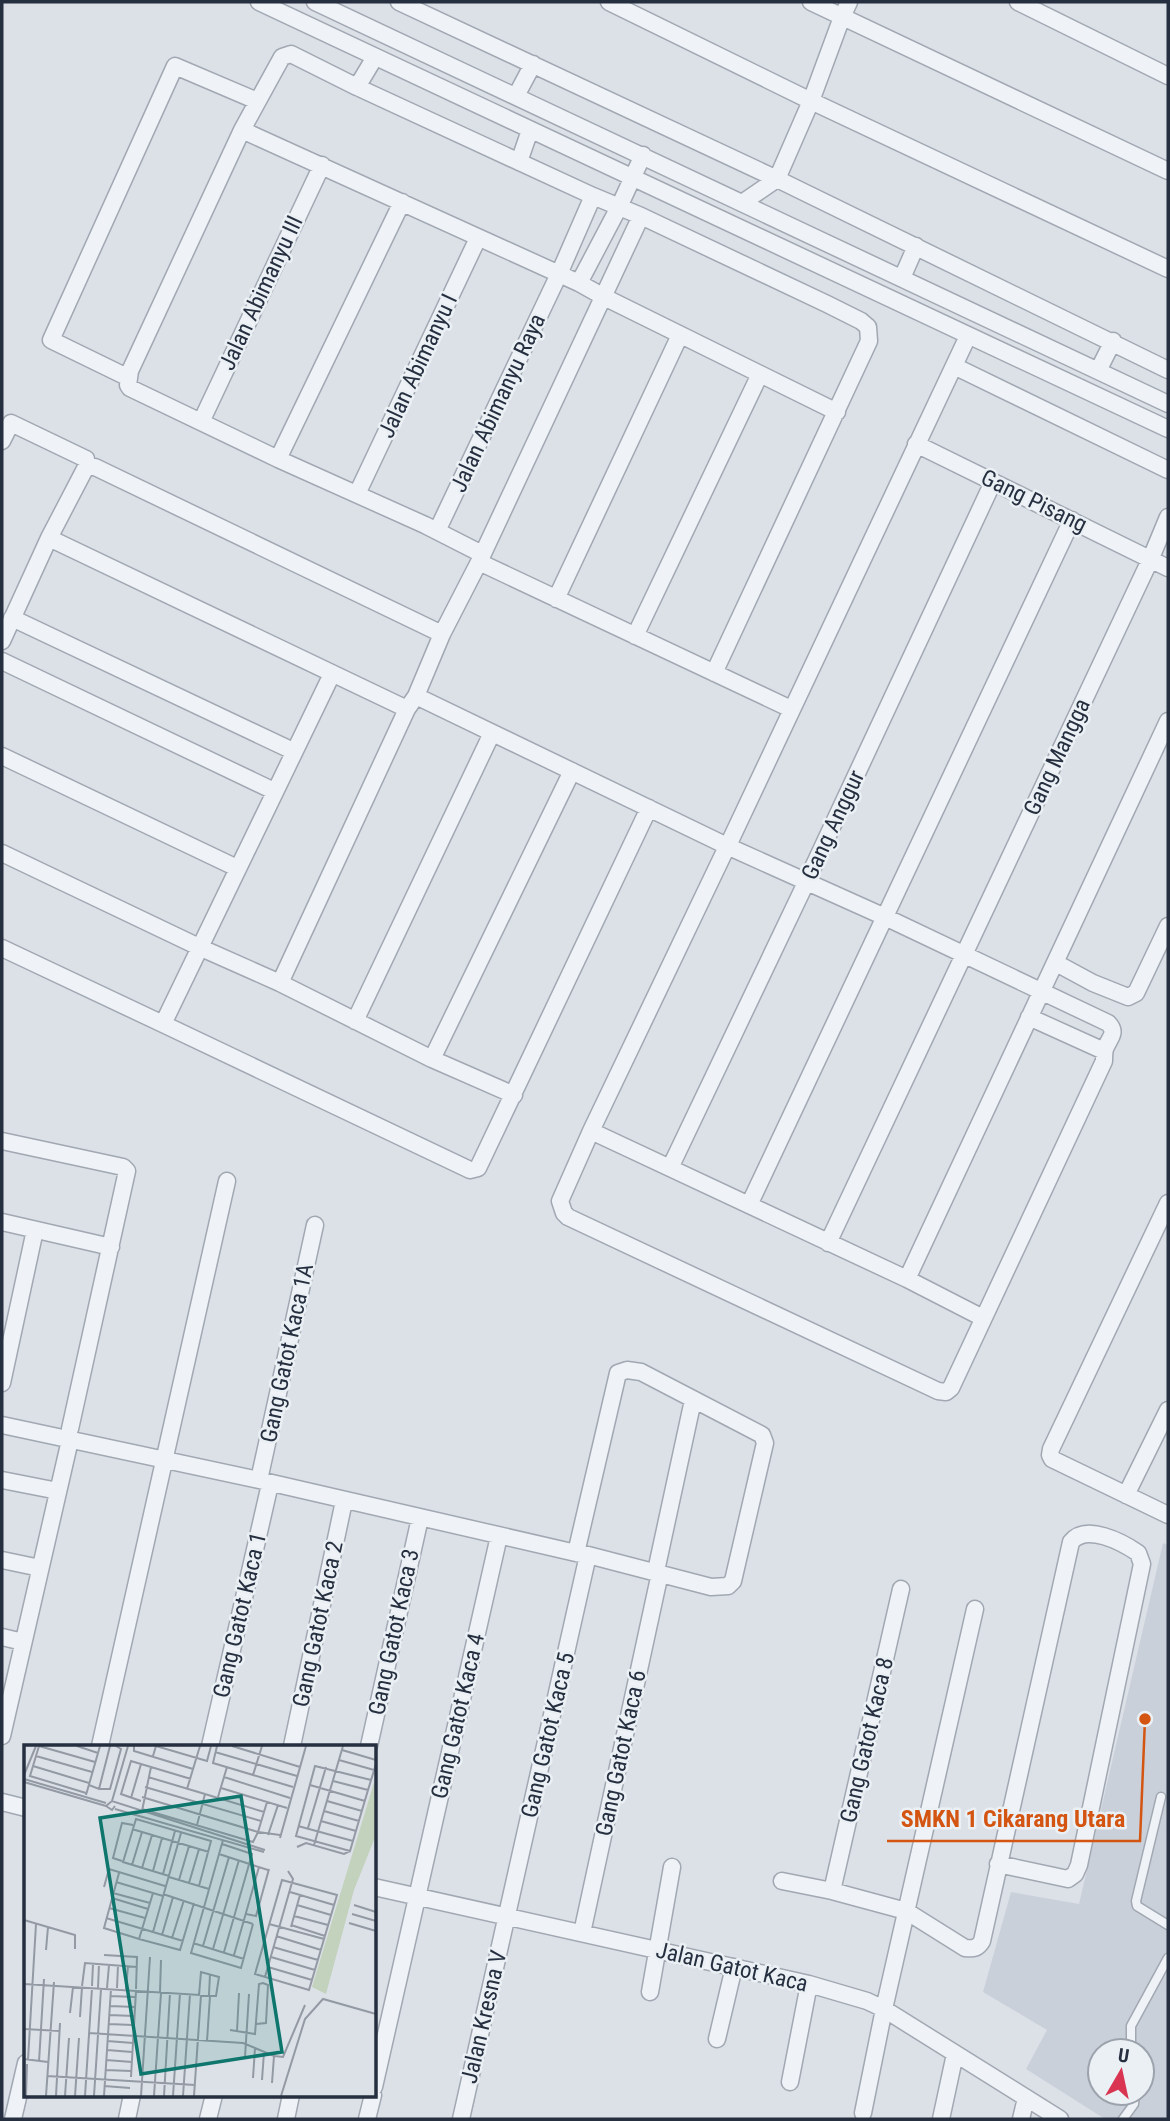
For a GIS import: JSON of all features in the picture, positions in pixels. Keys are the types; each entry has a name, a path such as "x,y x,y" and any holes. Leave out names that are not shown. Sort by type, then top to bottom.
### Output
{"street":[{"path":"259,2 1168,429"},
{"path":"315,2 340,7 516,96 1168,404"},
{"path":"399,2 777,179 1168,370"},
{"path":"609,2 811,101 1168,269"},
{"path":"811,2 846,9 1168,171"},
{"path":"1018,2 1168,76"},
{"path":"742,203 777,179 811,101 846,9"},
{"path":"714,673 869,341 867,327 827,304 642,216 619,208 286,54 242,130 130,371 130,388 437,531 480,558 556,599 714,673 791,709"},
{"path":"357,87 375,57"},
{"path":"516,96 533,64"},
{"path":"129,378 51,340 175,66 257,101"},
{"path":"242,130 579,283 837,412"},
{"path":"519,162 530,130"},
{"path":"579,283 619,208 643,155"},
{"name":"Jalan Abimanyu III","path":"201,422 322,165"},
{"name":"Jalan Abimanyu Raya","path":"437,531 559,274 593,196"},
{"path":"278,459 402,202"},
{"path":"685,237 698,208"},
{"path":"280,983 442,634 642,216"},
{"name":"Jalan Abimanyu I","path":"358,494 478,238"},
{"path":"902,278 916,246"},
{"path":"827,304 840,275"},
{"path":"556,599 680,335"},
{"path":"49,538 332,674 492,733 727,846 885,917 1108,1023 1114,1033 1104,1051 1104,1061 951,1388 946,1392 568,1217 560,1201 592,1130 727,846 916,444 968,336"},
{"path":"1098,371 1113,341"},
{"path":"954,366 1168,470"},
{"path":"635,636 760,374"},
{"path":"2,441 11,423 86,458 86,467 49,538 2,641"},
{"name":"Gang Pisang","path":"916,444 1168,568"},
{"path":"86,467 95,467 442,634"},
{"name":"Gang Anggur","path":"670,1168 993,481"},
{"path":"1151,558 1168,517"},
{"path":"748,1205 1072,520"},
{"name":"Gang Mangga","path":"828,1243 1151,558"},
{"path":"12,618 293,751"},
{"path":"2,661 274,791"},
{"path":"163,1024 332,674"},
{"path":"907,1279 1168,721"},
{"path":"355,1021 492,733"},
{"path":"2,756 237,868"},
{"path":"432,1059 572,771"},
{"path":"2,948 470,1170 478,1168 482,1163 649,808"},
{"path":"2,853 280,983 432,1059 514,1094"},
{"path":"1056,963 1128,998 1136,993 1168,926"},
{"path":"1029,1017 1104,1051"},
{"path":"592,1130 907,1279 983,1318"},
{"path":"2,1140 126,1168 127,1175 58,1492 4,1713 2,1736"},
{"path":"100,1745 227,1181"},
{"path":"1168,1203 1050,1455 1052,1459 1168,1515"},
{"path":"2,1222 111,1247"},
{"name":"Gang Gatot Kaca 1A","path":"265,1482 315,1225"},
{"path":"2,1383 35,1230"},
{"name":"Gang Gatot Kaca 5","path":"507,1915 618,1373 641,1372 693,1400"},
{"path":"2,1425 70,1435 164,1460 582,1554 711,1587 728,1586 733,1581 765,1443 756,1431 693,1400"},
{"name":"Gang Gatot Kaca 6","path":"582,1933 693,1400"},
{"path":"1126,1495 1167,1415"},
{"path":"2,1480 58,1492"},
{"name":"Gang Gatot Kaca 1","path":"210,1745 265,1482"},
{"name":"Gang Gatot Kaca 2","path":"292,1745 344,1501"},
{"name":"Gang Gatot Kaca 3","path":"369,1745 420,1518"},
{"path":"782,1881 906,1911 965,1948 974,1949 982,1941 998,1864 1071,1542 1080,1535 1087,1534 1108,1538 1138,1553 1142,1564 1079,1865 1075,1874 1068,1879 998,1864"},
{"name":"Gang Gatot Kaca 4","path":"376,2078 499,1536"},
{"path":"2,1560 40,1569"},
{"name":"Gang Gatot Kaca 8","path":"832,1891 901,1589"},
{"path":"863,2113 975,1609"},
{"path":"2,1637 23,1642"},
{"path":"2,1802 24,1808"},
{"path":"650,1992 672,1867"},
{"name":"Jalan Gatot Kaca","path":"376,1886 658,1949 808,1984 867,2001 1060,2119"},
{"name":"Jalan Kresna V","path":"461,2119 507,1915"},
{"path":"717,2039 734,1967"},
{"path":"790,2082 808,1984"},
{"path":"941,2119 955,2054"},
{"path":"13,2119 24,2072"},
{"path":"127,2119 132,2096"},
{"path":"208,2119 214,2096"},
{"path":"286,2119 291,2096"},
{"path":"367,2119 373,2096"},
{"path":"1021,2119 1026,2098"}],"lane":[{"path":"1161,1797 1136,1901 1137,1906 1168,1925"},
{"path":"1131,2037 1131,2026 1168,1958"}],"shaded area":[{"path":"1163,1543 1168,1545 1168,2119 1105,2119 1086,2107 1156,2107 1156,2037 1086,2037 1086,2107 1026,2069 1047,2030 983,1992 1011,1892 1079,1904"}],"place":[{"name":"SMKN 1 Cikarang Utara","path":"1145,1719"}]}
